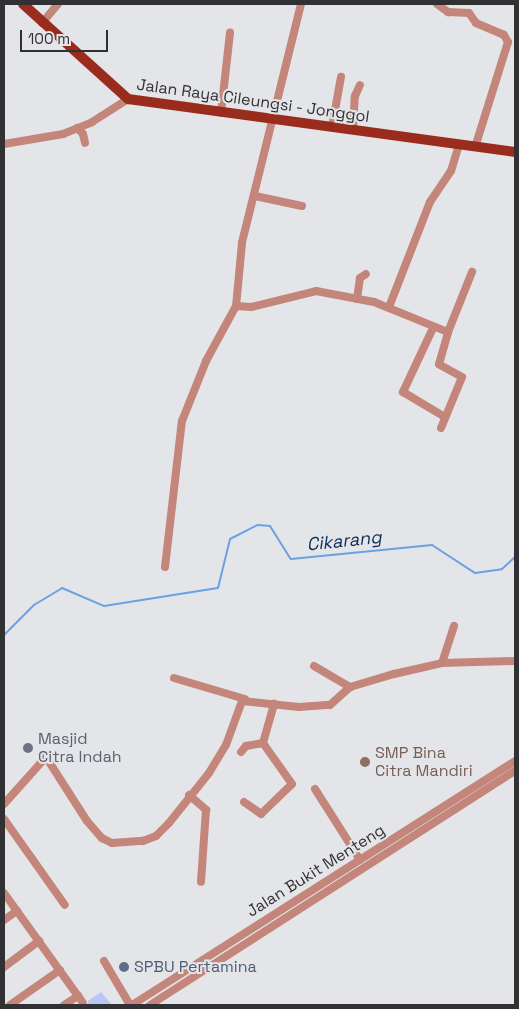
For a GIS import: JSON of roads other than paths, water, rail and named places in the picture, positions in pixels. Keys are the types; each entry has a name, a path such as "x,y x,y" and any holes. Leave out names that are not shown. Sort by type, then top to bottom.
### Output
{"main road":[{"name":"Jalan Raya Cileungsi - Jonggol","path":"23,4 128,99 222,113 274,117 332,127 515,152"}],"street":[{"path":"42,23 58,4"},
{"path":"165,567 182,421 199,375 236,306 242,243 274,117 288,48 302,4"},
{"path":"437,4 448,12 469,13 476,23 504,35 508,42 475,147"},
{"path":"222,113 230,33"},
{"path":"332,127 341,78"},
{"path":"353,130 355,96 360,85"},
{"path":"4,144 50,138 77,128 128,99"},
{"path":"77,128 85,143"},
{"path":"389,307 430,202 451,171 459,145"},
{"path":"255,196 302,206"},
{"path":"441,428 462,377 439,364 448,332 472,272"},
{"path":"357,299 360,278 366,274"},
{"path":"236,306 251,307 316,291 389,307 433,328 448,332"},
{"path":"433,328 403,392 445,417"},
{"path":"442,663 454,626"},
{"path":"174,678 245,699 299,708 334,705 350,687 442,663 515,661"},
{"path":"314,666 350,687"},
{"path":"4,804 46,757 87,821 102,838 122,844 156,836 226,745 238,705 245,699"},
{"path":"263,742 274,704"},
{"path":"241,752 246,746 263,742"},
{"path":"244,802 261,814 292,784 263,742"},
{"name":"Jalan Bukit Menteng","path":"136,1004 515,761"},
{"name":"Jalan Bukit Menteng","path":"150,1005 515,771"},
{"path":"315,789 360,860"},
{"path":"189,795 206,810 201,882"},
{"path":"4,819 65,905"},
{"path":"4,893 84,1003"},
{"path":"4,920 17,911"},
{"path":"4,967 39,941"},
{"path":"104,961 124,991 136,1004"},
{"path":"10,1005 60,970"},
{"path":"64,1005 78,996"}],"waterway":[{"name":"Cikarang","path":"4,635 34,605 62,588 104,606 218,588 230,539 258,525 270,526 291,559 432,545 475,573 502,569 515,557"}],"place":[{"name":"Masjid Citra Indah","path":"28,748"},
{"name":"SMP Bina Citra Mandiri","path":"365,762"},
{"name":"SPBU Pertamina","path":"124,967"}]}
